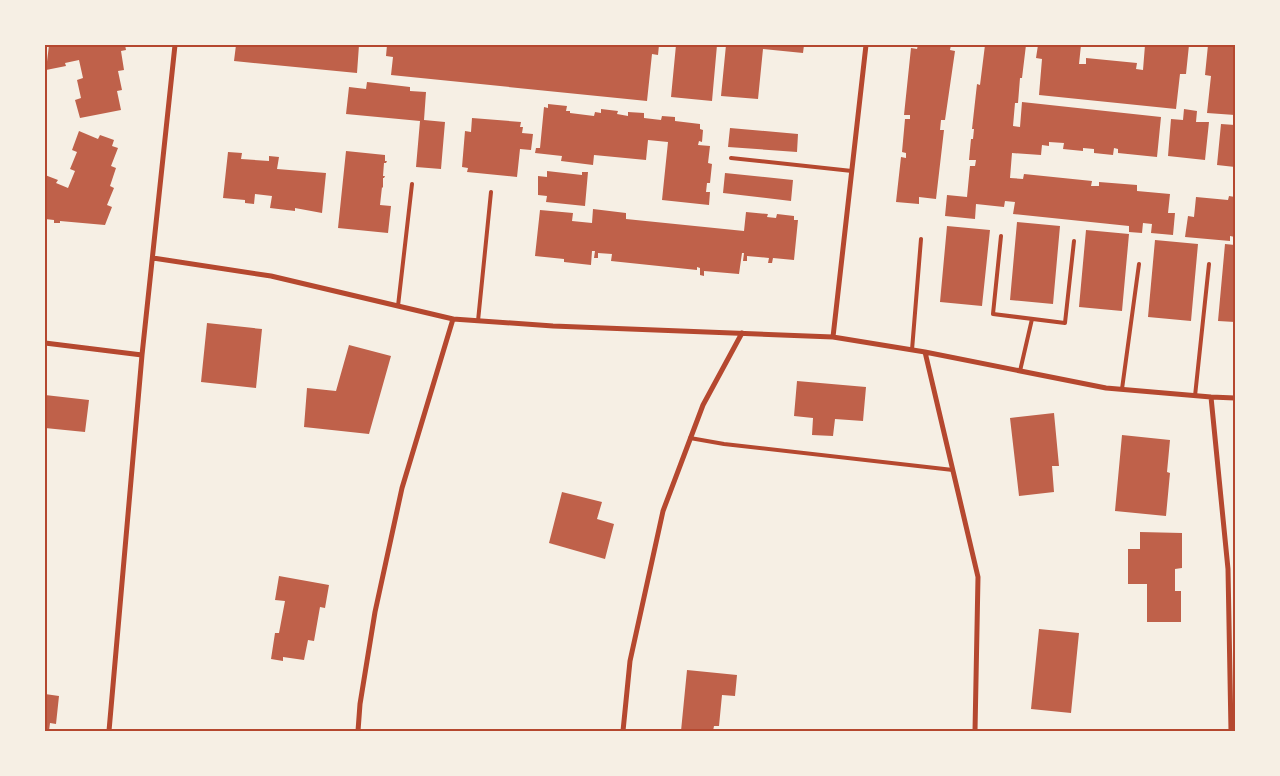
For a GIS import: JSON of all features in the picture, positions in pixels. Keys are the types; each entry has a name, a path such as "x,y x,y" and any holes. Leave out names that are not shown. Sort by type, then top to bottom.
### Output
{"street":[{"path":"109,731 142,355 175,45"},
{"path":"833,337 866,45"},
{"path":"153,258 271,276 453,319 593,328 833,337 925,352 1122,389 1235,398"},
{"path":"358,731 360,704 374,612 402,488 453,319"},
{"path":"623,731 630,661 663,512 703,405 742,333"},
{"path":"45,344 142,355"},
{"path":"925,352 978,577 975,731"},
{"path":"1211,397 1228,569 1231,731"}],"lane":[{"path":"731,158 852,171"},
{"path":"398,306 412,184"},
{"path":"478,321 492,192"},
{"path":"1001,236 993,314 1066,323 1074,241"},
{"path":"912,350 921,239"},
{"path":"1122,389 1139,264"},
{"path":"1195,396 1209,264"},
{"path":"1020,371 1032,319"},
{"path":"690,438 724,444 953,470"}],"building":[{"path":"49,45 125,45 126,50 121,51 124,70 118,71 122,90 117,91 121,110 80,118 75,100 81,98 77,80 83,78 79,60 65,63 66,66 46,70"},
{"path":"236,45 359,45 357,73 234,61"},
{"path":"387,45 659,45 658,55 652,54 647,101 391,75 393,57 386,56"},
{"path":"676,45 717,45 712,101 671,97"},
{"path":"726,45 737,47 737,45 804,45 803,53 763,49 758,99 721,96"},
{"path":"918,45 951,45 950,50 955,51 945,120 941,120 940,130 944,130 936,199 919,197 919,204 896,202 901,157 906,158 906,153 902,152 905,119 910,119 910,115 904,115 911,48 917,49"},
{"path":"985,45 1026,45 1018,103 1015,103 1013,126 1020,127 1022,102 1161,117 1157,157 1118,153 1118,149 1114,148 1113,155 1094,153 1094,149 1083,148 1083,151 1063,149 1064,143 1049,142 1049,146 1042,145 1041,155 1012,153 1010,178 1023,179 1024,174 1092,181 1091,186 1099,186 1099,182 1137,185 1137,191 1170,194 1168,213 1175,213 1173,235 1151,233 1152,224 1143,223 1142,233 1129,232 1129,226 1013,214 1015,202 1005,201 1004,207 976,204 975,219 945,216 947,195 967,197 970,166 975,166 976,160 969,160 971,139 973,139 974,129 972,129 977,84 980,85"},
{"path":"1038,45 1081,45 1079,64 1086,64 1086,58 1137,63 1136,69 1143,70 1145,45 1189,45 1186,74 1180,74 1176,109 1039,95 1042,59 1036,58"},
{"path":"1208,45 1235,45 1235,115 1207,113 1211,76 1205,75"},
{"path":"367,82 410,87 410,91 426,92 424,120 445,122 441,169 416,167 420,121 346,114 349,87 366,89"},
{"path":"548,104 567,106 566,111 570,111 570,113 594,116 595,112 601,113 601,109 618,111 617,114 628,116 628,112 644,113 644,118 661,120 662,116 675,117 675,121 700,124 700,129 703,130 702,142 699,141 698,145 710,146 708,163 712,164 710,183 707,183 706,192 710,192 709,205 662,200 668,142 648,140 646,160 594,155 593,165 561,161 562,156 535,153 536,148 540,148 544,107 548,108"},
{"path":"1184,109 1197,111 1196,122 1209,122 1205,160 1168,156 1171,119 1183,120"},
{"path":"472,118 521,122 520,127 523,127 522,133 533,134 531,150 520,149 517,177 467,172 468,168 462,167 465,131 471,132"},
{"path":"1221,124 1235,125 1235,167 1217,165"},
{"path":"730,128 798,134 797,152 728,147"},
{"path":"79,131 98,139 100,135 114,140 112,146 118,148 111,166 116,168 110,186 114,188 107,205 112,207 105,225 60,221 60,223 54,223 54,220 45,219 45,175 58,180 56,183 68,188 75,171 70,169 77,152 72,150"},
{"path":"346,151 385,155 385,161 387,161 384,163 383,176 385,176 383,178 380,205 391,206 388,233 338,228"},
{"path":"228,152 242,153 241,159 269,161 269,156 279,157 277,169 326,173 322,213 295,208 295,211 270,208 272,196 255,194 254,204 245,203 245,200 223,198"},
{"path":"547,171 582,175 582,172 588,172 585,206 546,202 547,196 538,195 538,176 547,177"},
{"path":"725,173 793,180 791,201 723,193"},
{"path":"1229,196 1235,197 1235,237 1230,236 1230,241 1185,237 1188,216 1194,217 1196,197 1228,200"},
{"path":"593,209 626,213 626,219 744,231 746,212 768,214 767,217 776,218 777,214 794,216 794,220 798,220 794,260 773,258 772,263 768,263 769,258 747,256 747,261 743,261 744,253 742,253 739,274 704,271 704,276 700,275 700,268 697,267 697,270 611,261 612,254 598,253 598,258 594,258 595,251 592,251 591,265 564,262 564,259 535,256 540,210 573,213 572,221 592,223"},
{"path":"1017,222 1060,226 1053,304 1010,300"},
{"path":"947,226 990,230 982,306 940,302"},
{"path":"1086,230 1129,234 1122,311 1079,307"},
{"path":"1155,240 1198,244 1191,321 1148,317"},
{"path":"1225,244 1235,245 1235,322 1218,321"},
{"path":"207,323 262,329 256,388 201,382"},
{"path":"349,345 391,356 369,434 304,427 307,388 336,391"},
{"path":"797,381 866,387 863,421 835,419 833,436 812,435 813,418 794,416"},
{"path":"45,395 89,400 85,432 45,428"},
{"path":"1054,413 1059,466 1052,466 1054,492 1019,496 1010,418"},
{"path":"1122,435 1170,440 1167,472 1170,473 1166,516 1115,511"},
{"path":"562,492 602,502 597,519 614,524 605,559 549,543"},
{"path":"1140,532 1182,533 1182,568 1175,569 1175,591 1181,591 1181,622 1147,622 1147,584 1128,584 1128,549 1140,549"},
{"path":"279,576 329,585 325,608 320,607 314,641 308,640 304,660 283,657 283,661 271,659 275,633 279,633 285,601 275,600"},
{"path":"1039,629 1079,633 1071,713 1031,709"},
{"path":"687,670 737,675 735,696 722,695 719,726 714,726 713,731 681,731"},
{"path":"45,694 59,696 56,724 50,723 49,731 45,731"}]}
